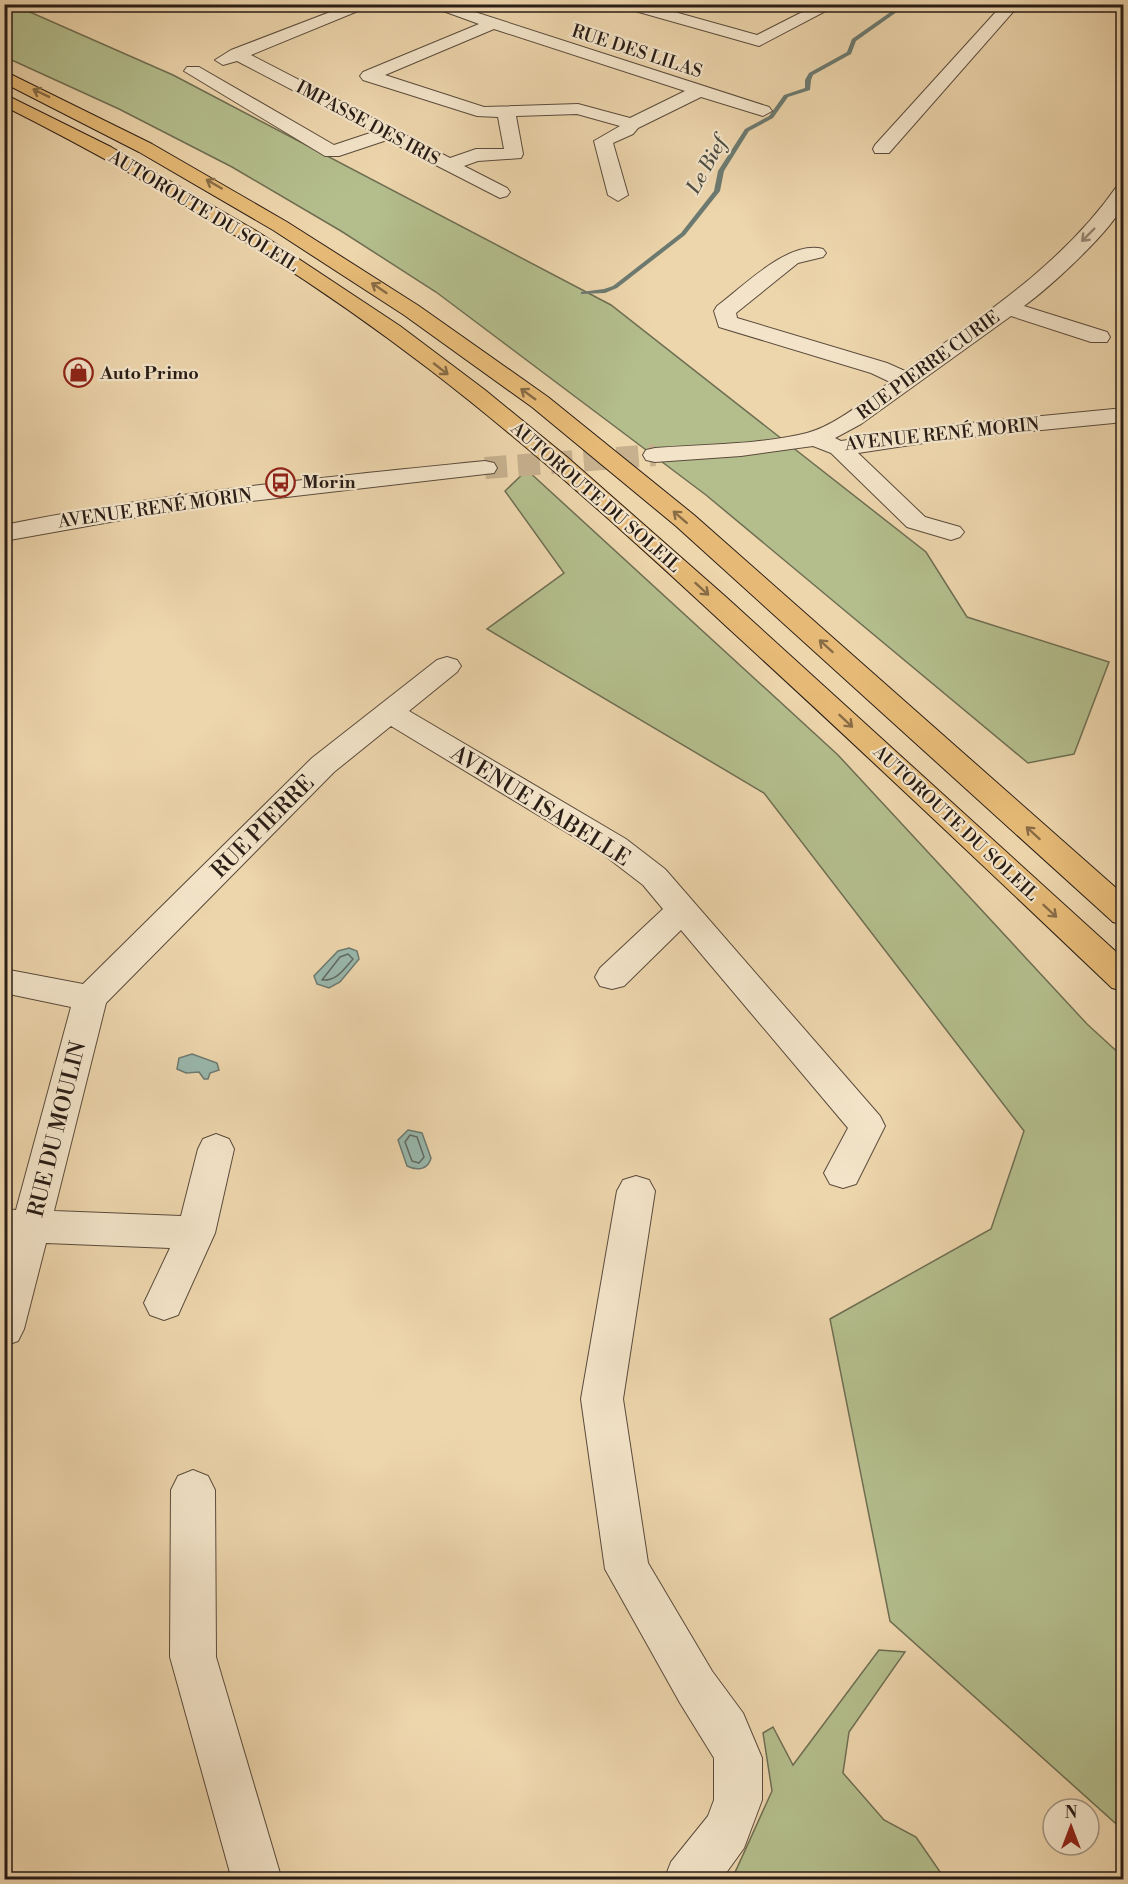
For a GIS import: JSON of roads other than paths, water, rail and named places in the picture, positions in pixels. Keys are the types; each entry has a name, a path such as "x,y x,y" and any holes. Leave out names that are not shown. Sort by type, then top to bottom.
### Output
{"highway":[{"name":"AUTOROUTE DU SOLEIL","path":"4,76 159,153 253,207 418,315 542,404 645,486 1124,914"},
{"name":"AUTOROUTE DU SOLEIL","path":"4,99 124,161 293,264 395,333 506,419 604,500 804,681 1124,979"}],"street":[{"path":"367,4 193,71 332,152 389,133"},
{"name":"RUE DES LILAS","path":"432,4 490,25 763,111"},
{"path":"627,4 759,41 831,4"},
{"path":"882,149 1012,4"},
{"path":"490,25 369,76 483,112 578,109 632,124"},
{"name":"IMPASSE DES IRIS","path":"237,54 500,192"},
{"path":"618,195 603,141 699,91"},
{"path":"448,165 476,156 514,154 506,110"},
{"name":"RUE PIERRE CURIE","path":"815,439 853,419 1034,289 1104,219 1122,193"},
{"path":"816,253 791,259 725,312 727,322 879,368 907,381"},
{"name":"RUE PIERRE CURIE","path":"1009,308 1099,337"},
{"name":"AVENUE RENÉ MORIN","path":"655,455 741,449 815,439 839,448 950,432 1124,415"},
{"path":"839,448 916,522 951,532"},
{"name":"AVENUE RENÉ MORIN","path":"4,533 172,504 485,468"},
{"name":"RUE PIERRE","path":"90,998 323,765 447,666"},
{"name":"AVENUE ISABELLE","path":"389,712 615,847 654,877 867,1126 843,1173"},
{"path":"612,976 681,910"},
{"path":"4,981 90,998"},
{"name":"RUE DU MOULIN","path":"4,1329 18,1226 90,998"},
{"path":"165,1303 196,1233 216,1149"},
{"path":"636,1191 602,1399 627,1569 696,1687 726,1730 738,1758 738,1800 728,1831 689,1880"},
{"path":"18,1226 196,1233"},
{"path":"193,1490 193,1657 257,1880"}],"water":[{"path":"349,948 357,951 359,959 340,982 329,988 317,984 314,976 338,951"},
{"path":"192,1054 217,1063 219,1070 210,1073 208,1079 204,1079 199,1072 186,1073 177,1069 179,1058"},
{"path":"408,1130 422,1133 431,1158 425,1167 415,1169 407,1166 398,1140"}],"waterway":[{"name":"Le Bief","path":"583,293 605,291 615,287 683,234 717,191 721,171 747,130 771,117 786,96 808,89 811,74 849,53 854,40 906,4"}],"tunnel":[{"path":"485,468 655,455"}],"place":[{"name":"Auto Primo","path":"79,373"},
{"name":"Morin","path":"281,482"}]}
